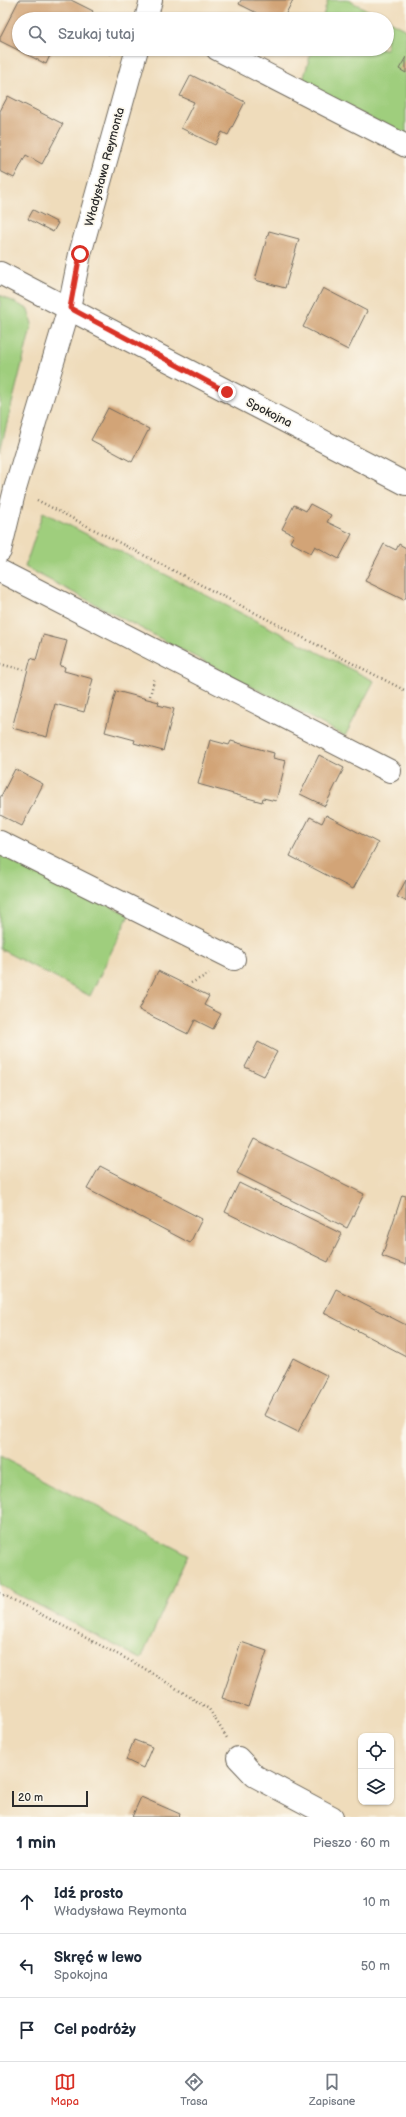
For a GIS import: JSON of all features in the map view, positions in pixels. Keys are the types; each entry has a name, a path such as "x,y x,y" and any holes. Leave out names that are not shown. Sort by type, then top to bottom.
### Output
{"street":[{"name":"Władysława Reymonta","path":"0,551 15,489 70,308 80,254 135,56"},
{"path":"232,56 406,146"},
{"path":"0,273 70,308"},
{"name":"Spokojna","path":"70,308 406,484"},
{"path":"0,571 390,771"},
{"path":"0,842 234,959"},
{"path":"238,1758 255,1776 332,1817"}],"path":[{"path":"15,489 406,691"},
{"path":"0,664 24,670"},
{"path":"0,1593 142,1667 209,1709 238,1758"}],"green space":[{"path":"328,0 348,0 371,12 324,12"},
{"path":"394,24 406,30 406,136 302,84 310,56 394,56"},
{"path":"0,295 28,309 32,324 0,451"},
{"path":"43,512 374,681 345,736 25,567"},
{"path":"0,849 129,915 90,996 0,949"},
{"path":"0,1456 188,1554 141,1659 0,1585"}],"building":[{"path":"19,0 71,0 93,11 92,12 13,12"},
{"path":"241,0 293,0 287,12 255,12 239,4"},
{"path":"12,14 12,47 0,41 0,37"},
{"path":"30,56 50,56 46,64"},
{"path":"406,57 406,73 399,69"},
{"path":"191,75 245,102 228,135 222,132 215,145 181,128 194,102 180,96"},
{"path":"8,96 63,124 42,164 26,155 14,178 0,171 0,111"},
{"path":"33,210 58,223 53,232 28,219"},
{"path":"269,231 299,239 285,288 255,280"},
{"path":"323,288 367,311 348,350 303,327"},
{"path":"108,408 149,429 132,462 91,440"},
{"path":"310,504 331,515 327,522 352,534 339,559 315,546 311,553 290,542 294,535 282,529 294,505 306,511"},
{"path":"384,544 396,550 399,544 406,548 406,597 404,600 365,581"},
{"path":"43,635 67,641 60,666 65,667 64,671 93,679 84,712 55,704 47,737 12,728 31,658 36,660"},
{"path":"116,691 159,702 158,705 174,709 163,751 134,743 135,740 105,732"},
{"path":"210,740 229,745 231,741 274,753 273,758 286,761 276,801 263,798 262,802 198,784"},
{"path":"319,755 344,768 325,806 300,794"},
{"path":"15,769 43,784 22,826 0,815 0,798"},
{"path":"326,815 378,843 353,889 290,856 310,817 322,823"},
{"path":"406,880 406,901 397,897"},
{"path":"158,971 209,996 204,1005 221,1014 213,1029 195,1020 188,1034 139,1010"},
{"path":"258,1042 277,1052 264,1076 245,1067"},
{"path":"254,1139 364,1194 347,1228 237,1173"},
{"path":"100,1166 202,1219 190,1243 87,1189"},
{"path":"239,1183 342,1234 328,1262 225,1212"},
{"path":"402,1195 406,1196 406,1265 382,1256"},
{"path":"336,1289 406,1325 406,1356 324,1313"},
{"path":"293,1358 328,1376 298,1432 264,1415"},
{"path":"241,1642 267,1651 248,1707 222,1698"},
{"path":"134,1740 152,1747 143,1768 126,1760"},
{"path":"141,1797 180,1814 179,1817 132,1817"}],"route":[{"path":"80,254 70,308 227,392"}]}
